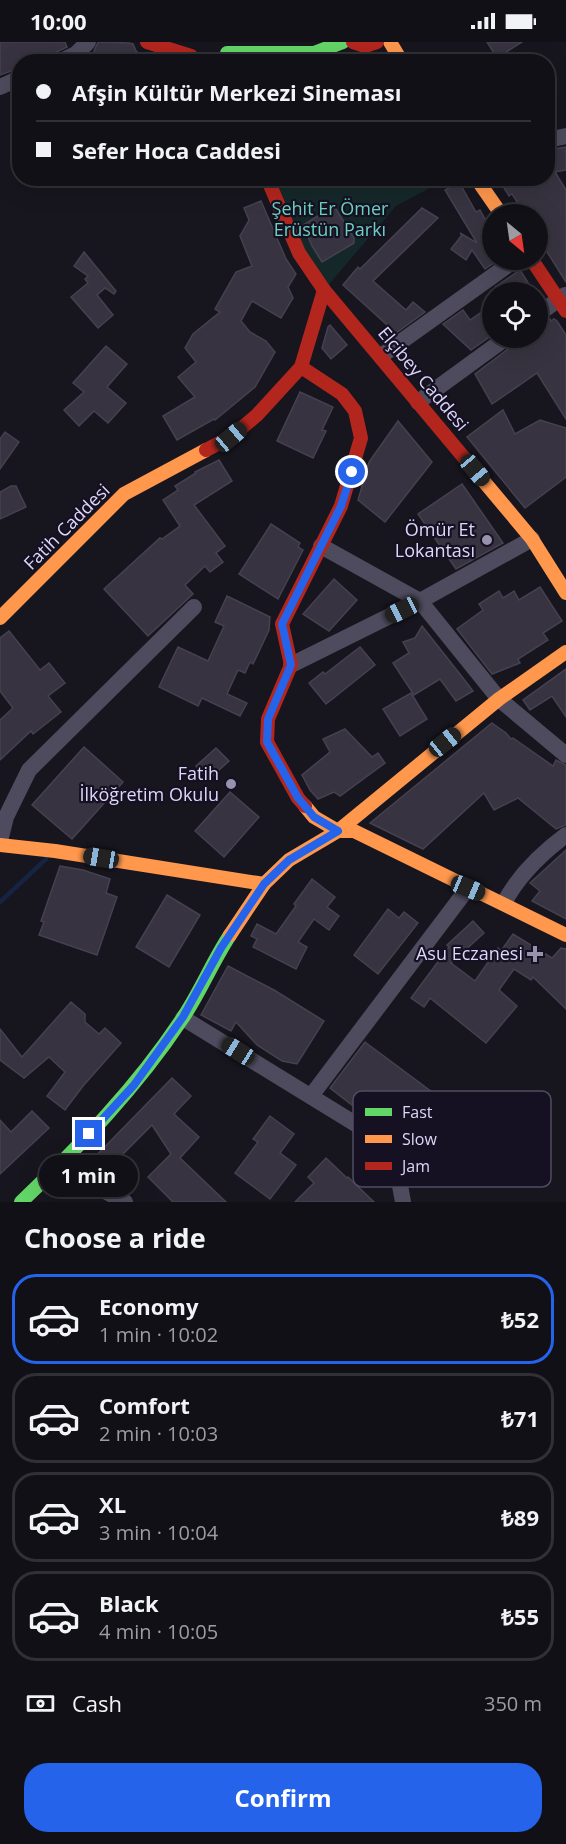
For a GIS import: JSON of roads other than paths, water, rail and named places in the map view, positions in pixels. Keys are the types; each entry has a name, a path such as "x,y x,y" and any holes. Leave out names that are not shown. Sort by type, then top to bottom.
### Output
{"street":[{"path":"76,54 88,42"},
{"path":"147,42 192,53"},
{"path":"225,52 315,53 343,42"},
{"path":"353,42 362,46 369,46 377,42"},
{"name":"Elçibey Caddesi","path":"270,186 299,253 324,290 532,539 566,593"},
{"path":"482,186 494,204"},
{"path":"381,356 501,270"},
{"path":"539,270 563,302 548,310"},
{"name":"Fatih Caddesi","path":"0,618 124,494 231,437 257,415 301,367 324,290"},
{"path":"418,402 492,348"},
{"path":"301,367 342,394 355,411 362,438 341,506 282,624 291,665 268,719 267,742 298,798 314,817 338,831 354,831 566,934"},
{"path":"291,665 420,601 532,539"},
{"path":"321,546 420,601 499,699 566,754"},
{"path":"195,607 29,770 6,817 0,843 264,884"},
{"path":"21,1202 59,1166 134,1085 183,1017 221,948 264,884 289,860 338,831 499,699 566,652"},
{"path":"504,903 512,886 551,846 566,835"},
{"path":"311,1096 468,888"},
{"path":"183,1017 353,1122"},
{"path":"59,1166 125,1202"},
{"path":"400,1187 403,1202"}],"waterway":[{"path":"0,902 46,859"}],"place":[{"name":"Ömür Et Lokantası","path":"487,540"},
{"name":"Fatih İlköğretim Okulu","path":"231,784"},
{"name":"Asu Eczanesi","path":"535,954"}],"park label":[{"name":"Şehit Er Ömer Erüstün Parkı","path":"330,219"}]}
